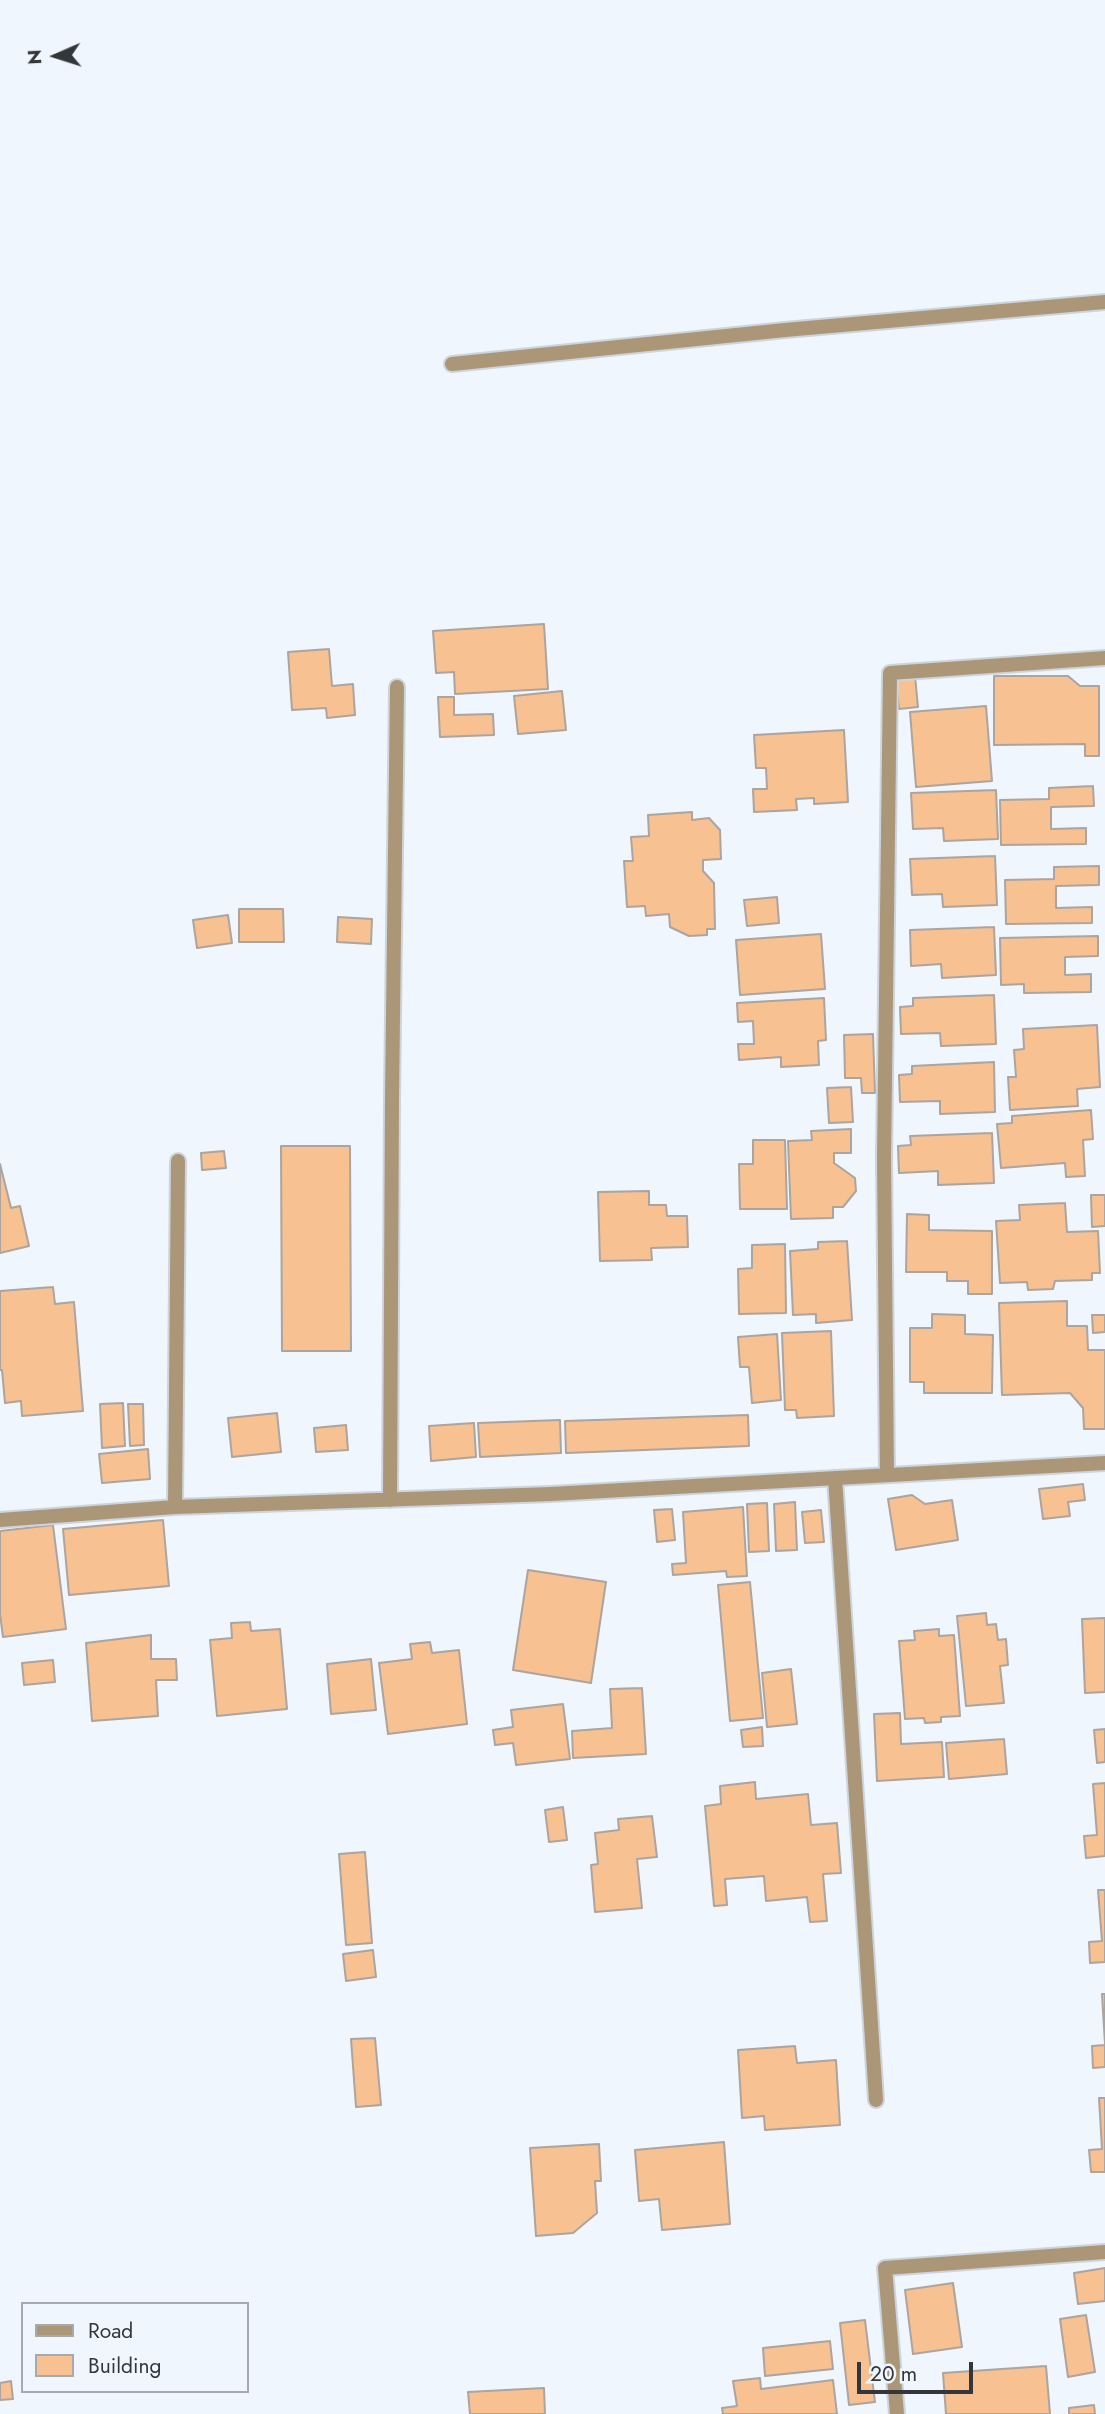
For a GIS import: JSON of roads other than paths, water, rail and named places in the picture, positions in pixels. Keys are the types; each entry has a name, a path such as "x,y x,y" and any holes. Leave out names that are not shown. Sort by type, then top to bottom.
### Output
{"street":[{"path":"452,364 785,330 1105,302"},
{"path":"887,1475 884,1158 890,673 1105,658"},
{"path":"390,1500 397,687"},
{"path":"175,1507 178,1161"},
{"path":"0,1520 175,1507 551,1494 1105,1463"},
{"path":"835,1478 876,2101"},
{"path":"897,2414 885,2268 1105,2252"}]}
